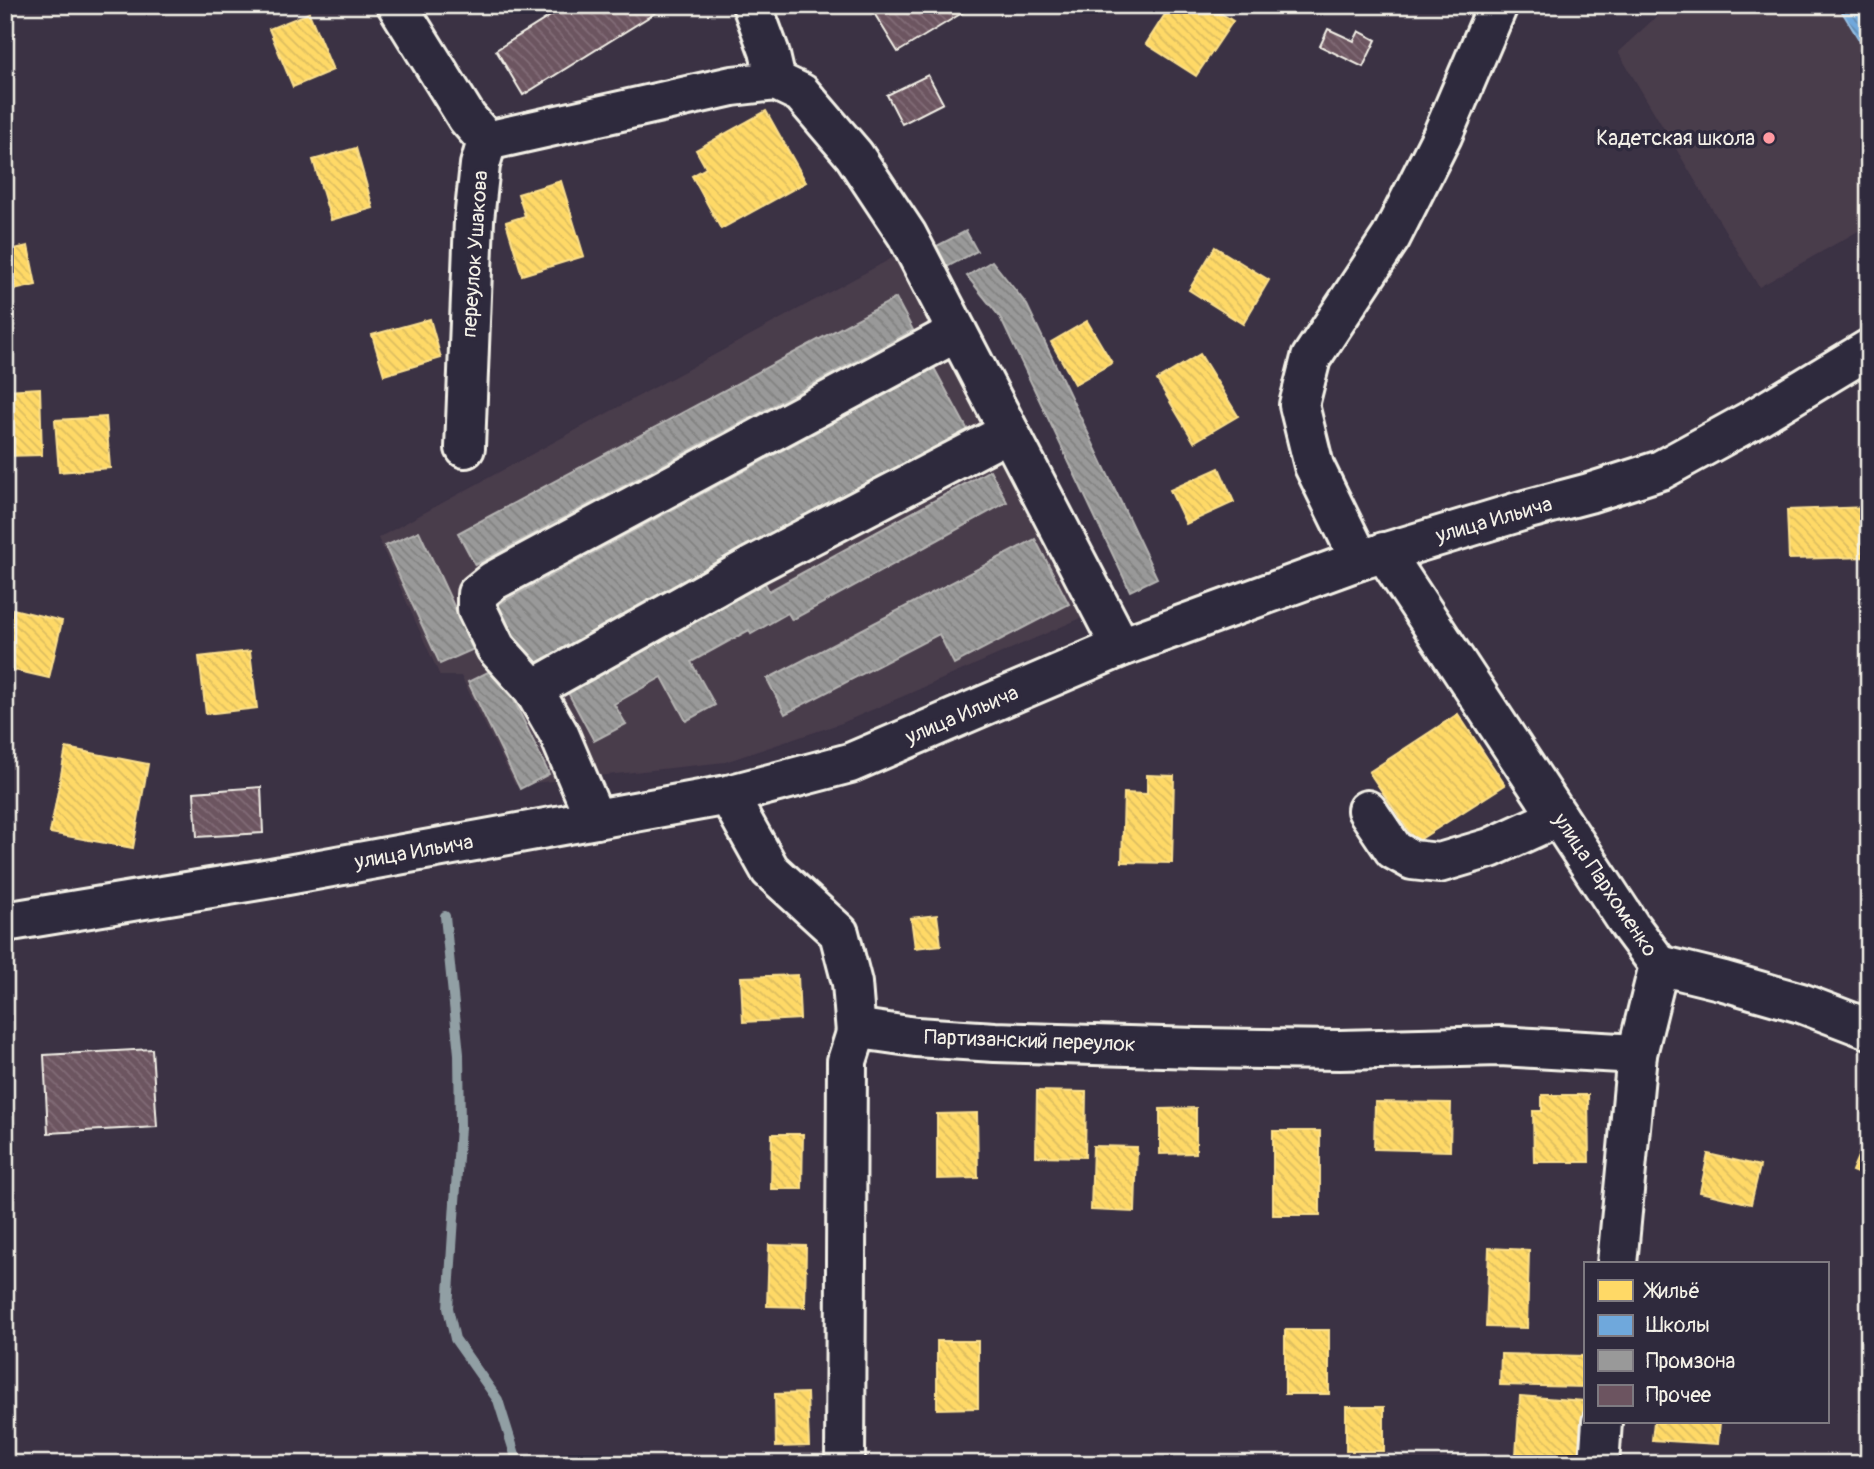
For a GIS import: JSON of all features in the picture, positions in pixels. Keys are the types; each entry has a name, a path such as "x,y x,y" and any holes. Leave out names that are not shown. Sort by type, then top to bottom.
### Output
{"street":[{"name":"переулок Ушакова","path":"397,5 467,118 487,141 480,165 474,220 464,448"},
{"path":"752,5 776,81"},
{"name":"улица Пархоменко","path":"1498,5 1441,136 1391,237 1311,358 1300,405 1314,467 1372,556 1558,817 1659,965 1637,1054 1617,1262"},
{"path":"487,141 732,86 776,81 801,93 854,155 907,235 1121,647"},
{"path":"595,819 559,734 533,689 496,648 477,609 477,594 505,575 957,332"},
{"name":"улица Ильича","path":"5,922 271,878 727,795 850,763 1121,647 1372,556 1661,470 1750,421 1869,349"},
{"path":"533,689 754,565 1009,432"},
{"path":"727,795 770,870 839,933 852,983 856,1032 847,1061 845,1464"},
{"path":"1367,810 1394,850 1412,860 1440,863 1490,848 1558,817"},
{"path":"1659,965 1801,1003 1869,1029"},
{"name":"Партизанский переулок","path":"856,1032 867,1030 916,1037 995,1042 1170,1047 1340,1050 1500,1046 1637,1054"},
{"path":"1599,1464 1602,1424"}],"shaded area":[{"name":"Кадетская школа","path":"1669,5 1869,5 1869,225 1759,287 1618,52"},
{"path":"896,256 1088,615 842,723 725,762 515,785 461,676 440,676 378,538"}],"building: Жильё":[{"path":"1171,5 1208,5 1233,21 1196,76 1146,44"},
{"path":"309,13 333,70 293,87 269,29"},
{"path":"766,111 806,182 721,229 692,176 706,168 696,150"},
{"path":"356,148 373,208 331,220 313,160"},
{"path":"561,181 584,256 522,275 506,222 525,216 518,194"},
{"path":"28,246 36,285 5,292 5,251"},
{"path":"1215,247 1269,280 1243,324 1189,290"},
{"path":"430,319 441,358 384,375 372,335"},
{"path":"1087,321 1112,363 1075,384 1051,342"},
{"path":"1200,354 1238,416 1194,442 1157,380"},
{"path":"40,388 42,455 5,456 5,390"},
{"path":"106,417 110,468 59,472 55,420"},
{"path":"1219,468 1234,502 1186,524 1170,490"},
{"path":"1869,507 1869,557 1789,559 1787,510"},
{"path":"13,609 62,621 49,678 5,668 5,643"},
{"path":"250,651 257,708 206,714 199,657"},
{"path":"1458,714 1505,785 1416,842 1369,772"},
{"path":"66,748 148,764 133,848 50,833"},
{"path":"1147,775 1174,776 1172,863 1122,862 1124,793 1147,794"},
{"path":"937,915 941,945 915,948 911,918"},
{"path":"798,975 800,1019 743,1022 741,977"},
{"path":"1037,1091 1086,1092 1085,1157 1036,1156"},
{"path":"1542,1095 1588,1095 1589,1162 1534,1162 1533,1111 1542,1111"},
{"path":"1375,1102 1451,1103 1450,1151 1374,1149"},
{"path":"1196,1108 1196,1153 1160,1154 1160,1109"},
{"path":"977,1113 978,1178 937,1179 937,1114"},
{"path":"1869,1130 1869,1178 1852,1171"},
{"path":"1273,1131 1320,1131 1320,1215 1273,1215"},
{"path":"772,1134 803,1134 802,1189 771,1189"},
{"path":"1093,1146 1137,1147 1135,1212 1091,1210"},
{"path":"1708,1154 1760,1166 1751,1204 1700,1192"},
{"path":"769,1245 806,1246 805,1307 767,1306"},
{"path":"1489,1248 1529,1250 1527,1328 1486,1327"},
{"path":"1285,1330 1329,1330 1329,1394 1285,1394"},
{"path":"937,1341 978,1341 978,1408 937,1409"},
{"path":"1501,1354 1584,1356 1584,1387 1500,1385"},
{"path":"807,1393 809,1446 776,1447 775,1394"},
{"path":"1520,1396 1584,1401 1580,1459 1516,1455"},
{"path":"1346,1407 1384,1407 1384,1451 1346,1451"},
{"path":"1654,1424 1720,1424 1718,1444 1652,1440"}],"building: Школы":[{"path":"1838,5 1869,5 1869,56"}],"building: Промзона":[{"path":"966,231 977,251 947,267 935,247"},
{"path":"992,261 1027,305 1157,578 1130,591 1000,317 967,276"},
{"path":"896,298 913,330 475,565 458,533"},
{"path":"934,368 969,432 532,669 497,605"},
{"path":"990,470 1007,502 792,620 788,613 751,634 749,630 691,662 715,705 686,721 662,677 614,704 626,724 594,741 565,687 763,579 769,591"},
{"path":"419,531 474,649 440,664 385,546"},
{"path":"1035,539 1069,604 954,664 939,634 785,714 767,679"},
{"path":"498,667 549,774 520,789 468,682"}],"building: Прочее":[{"path":"568,5 668,5 523,95 496,50"},
{"path":"869,5 975,5 898,52"},
{"path":"1328,29 1354,41 1359,31 1376,40 1363,67 1320,46"},
{"path":"928,75 943,103 902,124 887,95"},
{"path":"261,787 263,833 197,837 194,792"},
{"path":"152,1049 157,1127 48,1133 44,1055"}],"waterway":[{"path":"445,916 459,1054 460,1127 448,1308 455,1339 498,1400 518,1464"}],"place":[{"name":"Кадетская школа","path":"1769,138"}]}
